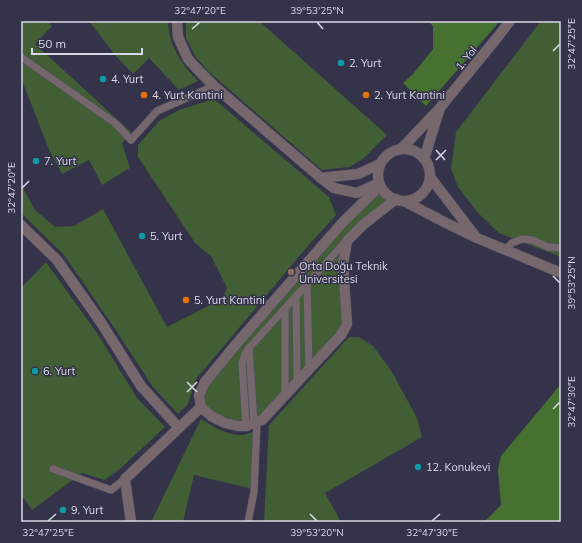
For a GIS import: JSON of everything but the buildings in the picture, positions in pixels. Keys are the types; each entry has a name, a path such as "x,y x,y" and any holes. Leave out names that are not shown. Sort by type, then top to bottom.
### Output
{"street":[{"path":"177,21 178,37 188,59 214,86 321,178 334,188 357,193 380,184"},
{"name":"1. Yol","path":"401,149 439,109 510,21"},
{"path":"424,158 439,109"},
{"path":"380,184 343,222 205,382 199,395 201,407 211,416 225,423 238,426 262,420 341,335 347,324 343,264 347,241 364,224 400,200 412,200 418,197 428,185 430,171 424,158 410,149 401,149 392,152 385,157 380,164 378,171 380,184 385,193 390,197 400,200 477,238 561,274"},
{"path":"321,178 358,174 380,164"},
{"path":"430,177 477,238"},
{"path":"21,225 57,260 100,321 141,386 180,428"},
{"path":"131,522 125,478 201,407"}],"lane":[{"path":"21,57 115,123 131,140 157,111 214,86"},
{"path":"505,250 512,243 522,239 533,240 548,247 561,248"},
{"path":"248,522 254,492 252,423 242,363 245,354 347,241"},
{"path":"307,284 309,369"},
{"path":"296,297 297,382"},
{"path":"285,309 285,395"},
{"path":"53,469 110,490 125,478"}],"green space":[{"path":"21,21 47,21 52,26 35,44 131,132 122,143 130,168 102,185 89,160 62,174 50,152 21,78"},
{"path":"89,21 168,21 171,39 177,54 186,68 198,81 179,90 149,58 133,74 115,55"},
{"path":"186,21 259,21 387,135 363,159 349,167 322,170 209,72 195,56 186,38"},
{"path":"428,21 500,21 426,106 403,83 413,74 433,49 433,26"},
{"path":"541,21 561,21 561,257 499,233 477,212 458,187 451,169 456,132"},
{"path":"214,99 329,197 336,215 307,247 196,379 188,404 178,414 153,387 64,255 21,213 21,184 35,210 55,227 74,226 103,209 167,327 222,299 227,288 211,256 195,243 138,157 138,145 159,121 179,110"},
{"path":"380,186 387,194 396,199 347,241 347,324 262,420 238,426 201,407 205,382"},
{"path":"46,262 97,333 137,398 165,427 121,468 105,480 82,473 32,510 21,494 21,288"},
{"path":"349,337 359,337 373,346 392,372 417,418 422,437 325,493 341,522 264,522 269,425"},
{"path":"561,384 561,522 484,522 501,505 498,470 501,456"},
{"path":"201,419 232,434 244,435 256,430 253,489 194,475 183,522 151,522"}],"place":[{"name":"2. Yurt","path":"341,63"},
{"name":"4. Yurt","path":"103,79"},
{"name":"4. Yurt Kantini","path":"144,95"},
{"name":"2. Yurt Kantini","path":"366,95"},
{"name":"7. Yurt","path":"36,161"},
{"name":"5. Yurt","path":"142,236"},
{"name":"Orta Doğu Teknik Üniversitesi","path":"291,272"},
{"name":"5. Yurt Kantini","path":"186,300"},
{"name":"6. Yurt","path":"35,371"},
{"name":"12. Konukevi","path":"418,467"},
{"name":"9. Yurt","path":"63,510"}]}
